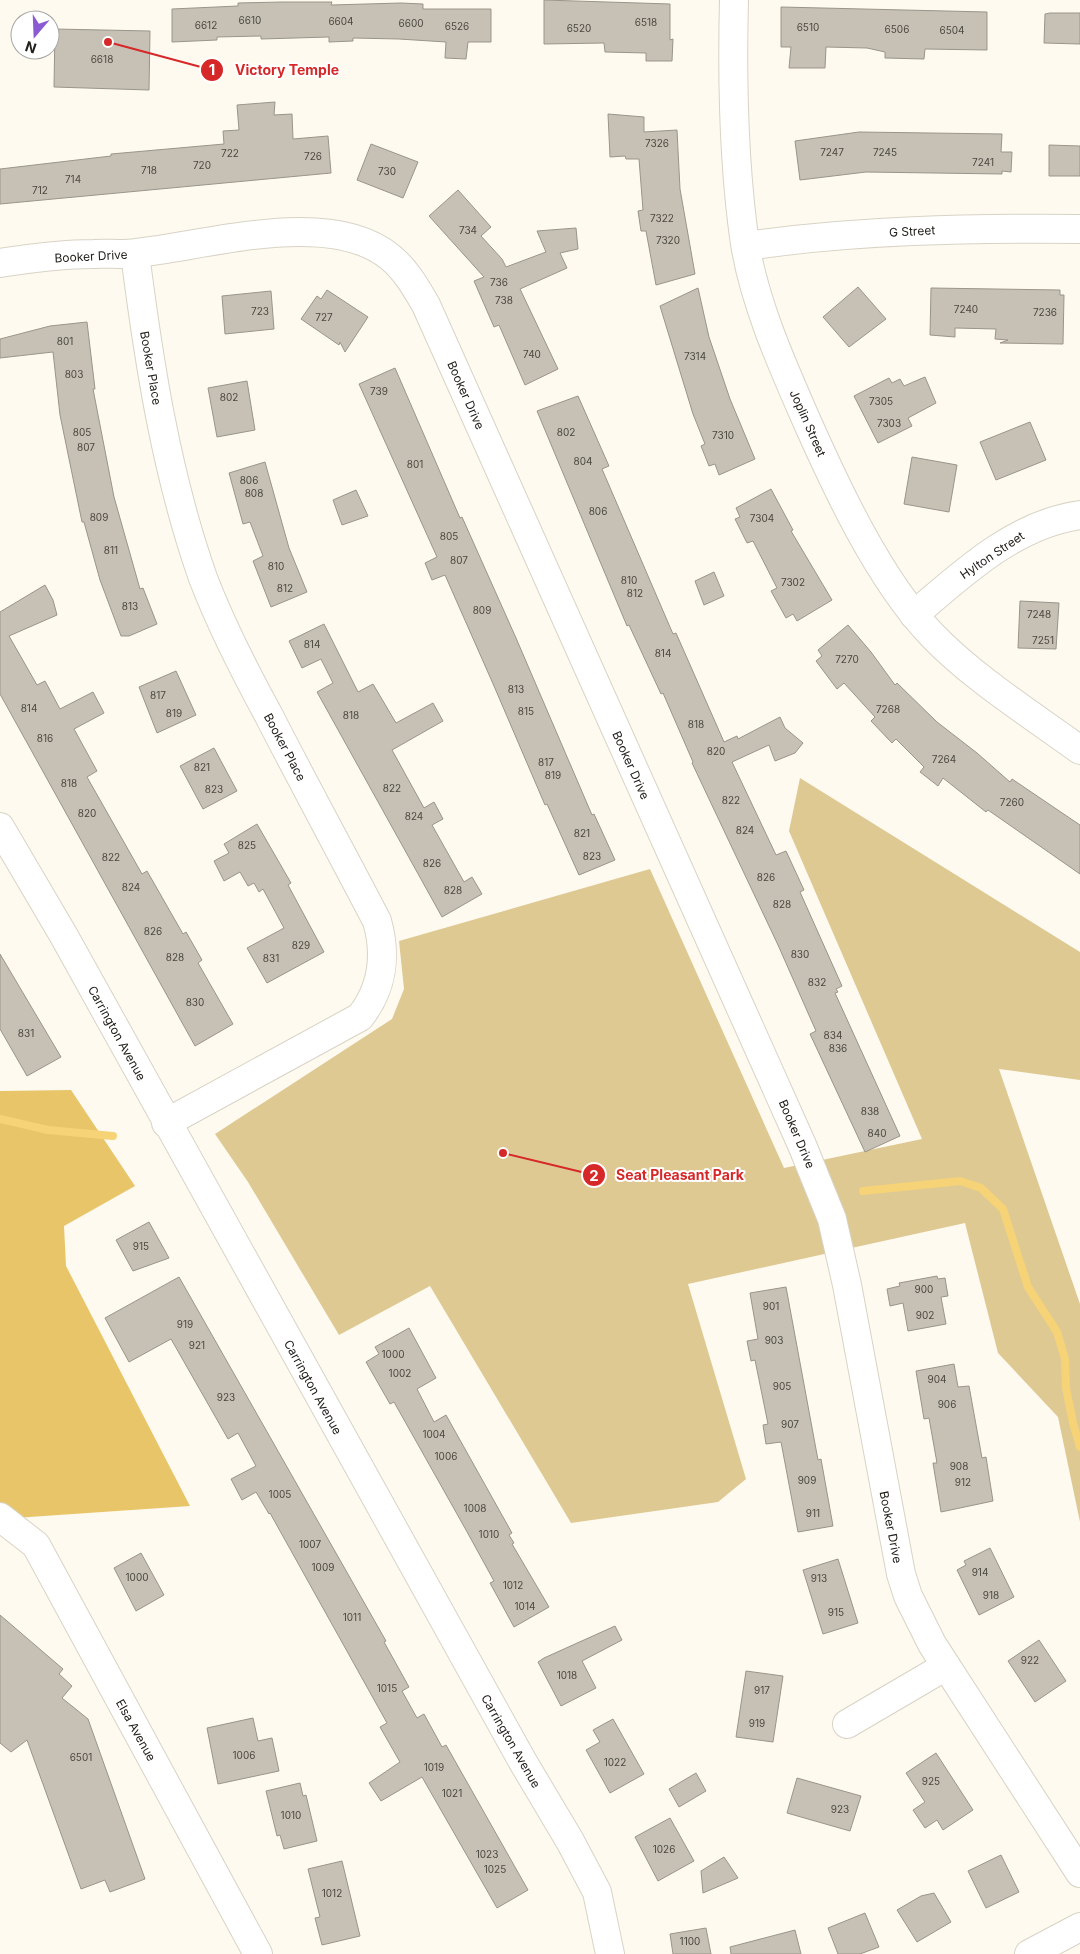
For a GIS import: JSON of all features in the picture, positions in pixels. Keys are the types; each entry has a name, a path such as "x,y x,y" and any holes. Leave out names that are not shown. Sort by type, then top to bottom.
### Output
{"street":[{"name":"Joplin Street","path":"734,0 737,148 746,246 768,325 816,441 873,552 914,615 954,656 1080,750"},
{"name":"G Street","path":"746,246 799,238 917,229 1080,229"},
{"name":"Booker Drive","path":"0,263 92,254 134,254 252,236 331,233 375,247 391,257 410,278 426,305 798,1136 832,1219 847,1285 901,1574 919,1621 1080,1873"},
{"name":"Booker Place","path":"134,254 160,417 176,490 204,578 236,654 377,921 384,951 377,986 370,1005 360,1017 166,1123"},
{"name":"Hylton Street","path":"914,615 974,565 1022,534 1046,522 1080,515"},
{"name":"Carrington Avenue","path":"0,827 64,936 166,1123 513,1745 570,1841 597,1892 610,1954"},
{"name":"Elsa Avenue","path":"0,1518 36,1545 258,1954"},
{"path":"847,1724 946,1666"},
{"path":"1029,1954 1080,1927"}],"shaded area":[{"path":"800,778 1080,952 1080,1080 999,1069 1080,1304 1080,1522 1058,1417 998,1353 965,1223 688,1284 746,1479 718,1502 571,1523 430,1286 339,1335 248,1182 215,1134 392,1019 404,989 399,941 650,869 784,1168 922,1139 789,831"},
{"path":"71,1090 135,1186 64,1226 66,1266 190,1506 0,1519 0,1091"}],"building":[{"path":"544,0 670,4 670,40 673,39 672,61 646,61 646,53 605,52 604,43 544,44"},
{"path":"332,2 331,5 401,3 423,4 423,9 491,9 491,42 468,42 466,59 445,58 446,42 399,39 353,38 353,41 329,42 329,37 261,39 261,36 217,37 217,40 172,42 172,9 238,6 238,3"},
{"path":"781,7 987,12 987,50 925,49 924,59 885,58 885,52 867,48 826,47 825,68 789,68 791,47 781,47"},
{"path":"1080,13 1080,44 1044,43 1045,14"},
{"path":"60,29 150,31 149,90 54,87 54,60 60,60"},
{"path":"275,102 274,115 292,114 293,139 328,136 331,173 0,204 0,169 111,156 111,154 224,144 223,131 239,130 237,105"},
{"path":"608,114 644,117 644,132 677,130 680,189 695,274 656,285 646,231 641,231 638,211 643,210 639,159 626,159 625,156 610,157"},
{"path":"859,132 1002,134 1001,152 1012,152 1011,172 1002,171 1002,174 866,172 800,180 795,141"},
{"path":"371,144 418,162 403,198 357,180"},
{"path":"1049,145 1080,146 1080,176 1049,176"},
{"path":"458,190 491,227 481,236 502,259 506,267 546,252 537,231 576,228 578,249 560,253 567,268 520,289 558,369 525,385 499,325 494,327 474,281 484,277 429,216"},
{"path":"858,287 886,319 849,347 823,317"},
{"path":"698,288 709,337 730,399 755,459 719,475 715,464 709,466 701,446 705,444 693,414 660,306"},
{"path":"931,288 1060,290 1060,295 1064,295 1063,344 1000,343 1008,340 995,339 996,329 955,328 955,337 930,335"},
{"path":"327,290 368,317 345,352 340,342 339,345 301,319 317,296 321,299"},
{"path":"271,291 274,329 225,334 222,296"},
{"path":"87,322 95,389 93,389 114,497 140,589 143,588 157,624 129,636 121,636 100,580 84,522 82,522 60,415 53,352 0,358 0,339 50,326"},
{"path":"395,368 460,518 462,517 516,638 592,815 594,814 615,860 579,875 547,804 545,805 445,575 432,580 425,563 437,557 359,384"},
{"path":"925,377 936,403 908,418 912,426 878,443 854,396 889,378 892,383 900,379 904,386"},
{"path":"247,381 255,430 217,437 208,388"},
{"path":"578,396 609,466 602,469 673,634 676,633 724,742 737,736 738,739 780,717 785,728 803,743 795,753 775,761 769,745 732,762 776,855 786,851 804,890 800,892 842,986 836,989 838,992 835,993 900,1136 865,1152 810,1034 816,1031 778,945 692,763 663,693 661,694 629,625 627,626 537,411"},
{"path":"1030,422 1046,460 996,480 980,442"},
{"path":"912,457 957,465 949,512 904,504"},
{"path":"265,462 289,548 307,592 271,607 253,561 263,556 250,522 243,524 229,473"},
{"path":"771,489 793,530 791,531 832,600 797,621 793,614 786,618 771,591 777,588 753,541 747,543 735,519 740,517 736,508"},
{"path":"356,490 368,516 342,525 333,500"},
{"path":"714,572 724,596 704,605 695,581"},
{"path":"45,585 53,600 57,615 9,636 37,685 45,681 60,709 93,692 104,713 74,729 97,771 87,777 142,874 147,871 183,934 186,932 202,960 198,963 233,1024 195,1046 0,694 0,612"},
{"path":"1020,601 1059,603 1056,649 1018,648"},
{"path":"324,624 358,692 373,684 396,723 433,703 443,721 392,750 424,808 434,802 443,819 432,825 464,882 472,877 482,894 442,917 317,692 333,683 321,659 302,668 289,641"},
{"path":"848,625 895,685 897,683 937,722 1010,782 1012,779 1080,825 1080,874 988,810 986,812 943,778 938,786 920,772 924,767 896,739 892,743 871,721 875,717 844,683 837,689 816,661 822,656 818,650"},
{"path":"176,671 196,715 157,733 139,687"},
{"path":"214,748 237,791 203,809 180,766"},
{"path":"257,824 291,883 288,885 324,952 267,983 247,948 284,928 263,889 259,892 254,883 248,886 240,872 224,881 214,861 229,853 224,844"},
{"path":"0,954 61,1057 27,1076 0,1029"},
{"path":"149,1222 169,1258 133,1271 116,1240"},
{"path":"937,1276 938,1279 945,1278 948,1296 941,1297 946,1324 908,1331 903,1303 890,1306 887,1289 900,1286 899,1283"},
{"path":"179,1277 386,1641 384,1642 409,1687 402,1691 417,1718 424,1714 442,1747 446,1745 528,1890 497,1908 422,1777 381,1801 369,1783 400,1762 380,1727 387,1723 270,1513 256,1492 242,1500 231,1479 256,1466 238,1433 228,1439 171,1339 129,1362 105,1318"},
{"path":"786,1287 818,1460 821,1459 833,1526 798,1532 781,1442 766,1444 763,1425 768,1424 755,1360 751,1361 747,1341 758,1339 750,1293"},
{"path":"409,1328 436,1378 417,1389 434,1422 446,1415 512,1533 509,1535 514,1543 512,1544 549,1607 514,1627 490,1583 494,1581 466,1530 394,1402 390,1404 366,1362 379,1354 375,1347"},
{"path":"954,1364 958,1387 969,1386 982,1458 986,1457 993,1501 941,1512 933,1463 937,1463 929,1418 924,1419 916,1371"},
{"path":"990,1548 1014,1597 979,1615 957,1570 966,1565 964,1561"},
{"path":"141,1553 164,1595 136,1611 114,1568"},
{"path":"838,1559 858,1623 823,1634 803,1570"},
{"path":"0,1615 63,1669 59,1674 72,1686 62,1698 88,1719 145,1879 110,1892 105,1880 81,1889 27,1740 11,1752 0,1743"},
{"path":"615,1626 622,1640 582,1661 596,1688 561,1706 538,1662"},
{"path":"1039,1640 1066,1681 1035,1702 1008,1661"},
{"path":"746,1671 783,1676 773,1742 736,1737"},
{"path":"253,1718 258,1741 272,1738 279,1771 218,1784 207,1728"},
{"path":"613,1719 644,1774 610,1793 586,1750 600,1742 593,1730"},
{"path":"936,1753 973,1810 943,1830 937,1820 925,1828 913,1810 925,1802 906,1773"},
{"path":"696,1773 706,1791 679,1807 669,1789"},
{"path":"797,1778 861,1796 850,1831 787,1813"},
{"path":"300,1783 303,1796 306,1795 317,1841 284,1849 280,1835 277,1836 266,1791"},
{"path":"670,1818 694,1861 658,1881 635,1837"},
{"path":"1001,1855 1019,1892 986,1908 968,1871"},
{"path":"724,1857 738,1878 703,1893 701,1871"},
{"path":"342,1861 360,1936 322,1945 315,1918 320,1917 308,1869"},
{"path":"934,1893 951,1922 917,1942 897,1910 921,1896"},
{"path":"865,1913 879,1947 860,1954 838,1954 828,1928"},
{"path":"706,1928 711,1954 673,1954 670,1934"},
{"path":"795,1930 801,1954 731,1954 730,1947"}],"waterway":[{"path":"0,1119 48,1130 113,1136"},
{"path":"863,1191 960,1181 981,1188 1003,1209 1028,1287 1057,1332 1065,1359 1066,1388 1080,1447"}],"place":[{"name":"Victory Temple","path":"108,42"},
{"name":"Seat Pleasant Park","path":"503,1153"}]}
